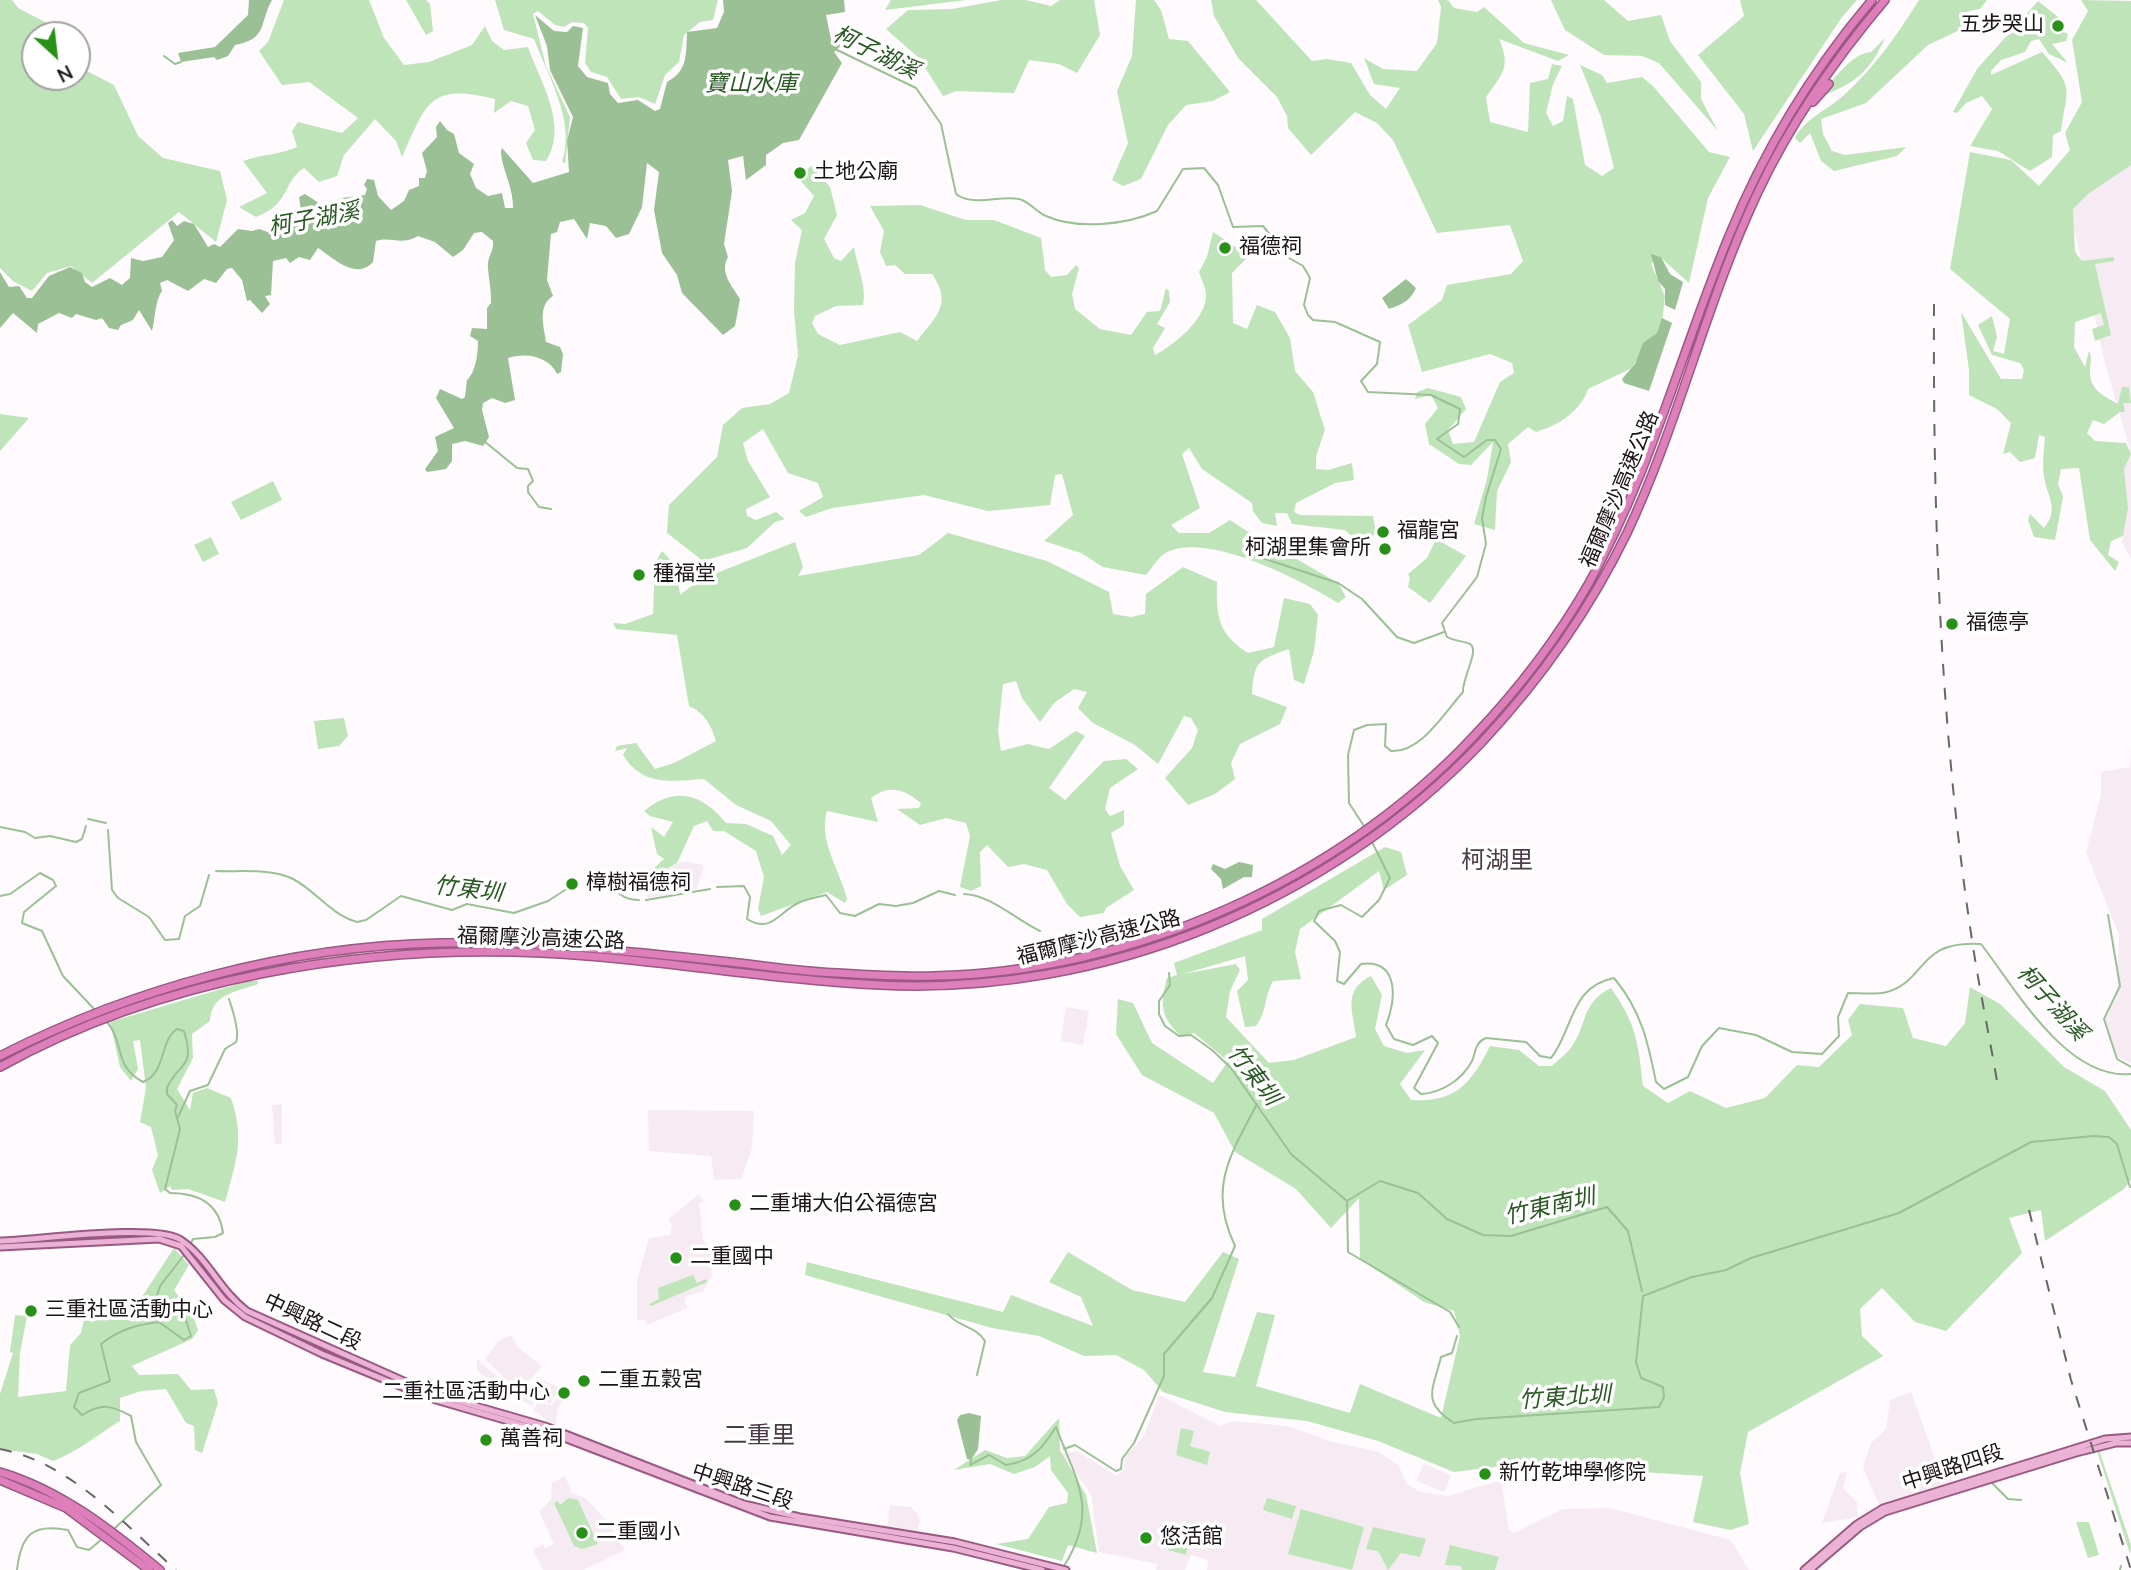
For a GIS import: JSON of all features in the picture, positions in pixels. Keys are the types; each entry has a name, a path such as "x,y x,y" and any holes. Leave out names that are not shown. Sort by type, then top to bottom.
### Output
{"highway":[{"name":"福爾摩沙高速公路","path":"0,1056 77,1020 157,991 243,968 383,946 521,944 635,952 843,974 937,976 1025,967 1088,955 1154,936 1250,897 1342,846 1393,810 1453,757 1506,700 1549,645 1588,584 1642,470 1729,236 1760,169 1792,108 1844,33 1872,0"},
{"name":"福爾摩沙高速公路","path":"0,1068 82,1028 198,990 355,960 430,954 541,953 885,986 940,986 1013,979 1136,952 1205,929 1286,892 1348,854 1399,817 1458,765 1520,699 1564,640 1602,581 1652,473 1751,208 1794,123 1853,38 1885,0"},
{"path":"1794,123 1829,84"},
{"path":"0,1472 47,1494 160,1570"},
{"path":"0,1480 47,1494"},
{"path":"143,1561 149,1570"}],"main road":[{"name":"中興路二段","path":"0,1247 120,1238"},
{"name":"中興路二段","path":"0,1241 159,1239 181,1246 224,1300 245,1317 322,1354 429,1398 468,1407"},
{"name":"中興路三段","path":"468,1407 545,1426 771,1512 954,1542 1066,1570"},
{"name":"中興路三段","path":"468,1407 573,1441 770,1517 953,1548 1042,1570"},
{"name":"中興路四段","path":"1804,1570 1857,1524 1884,1508 2105,1439 2131,1437"},
{"name":"中興路四段","path":"1810,1570 1860,1527 1885,1512 2075,1454 2116,1443 2131,1443"}],"shaded area":[{"path":"0,0 12,0 18,8 43,21 21,21 21,91 91,91 91,73 114,85 138,136 163,158 220,171 227,200 216,242 179,212 92,283 71,266 47,273 32,291 13,281 0,268"},
{"path":"284,0 369,0 384,38 404,65 429,62 472,45 485,26 492,41 504,50 528,47 554,118 555,133 546,161 533,160 526,143 535,130 528,106 511,101 494,113 495,99 456,94 433,101 425,110 402,157 396,141 375,119 344,155 337,176 319,182 304,168 292,180 275,206 267,211 256,217 239,207 267,193 243,161 297,147 292,131 298,122 342,133 358,118 309,82 282,85 259,51 268,42"},
{"path":"406,0 426,0 430,4 433,31 426,35"},
{"path":"495,0 718,0 713,20 700,22 684,35 679,62 665,75 655,104 639,97 621,99 607,77 591,72 585,63 588,28 584,23 572,22 564,27 555,25 538,11 533,14 546,66 570,117 565,163 562,162 566,131 563,115 534,39 504,30"},
{"path":"891,0 966,0 885,10"},
{"path":"1001,0 1026,0 1051,6 1060,0 1094,0 1100,35 1077,73 1059,64 1029,60 1014,93 956,91 943,96 919,58 886,29 908,10 952,9"},
{"path":"1136,0 1154,0 1161,10 1169,39 1188,41 1230,92 1213,101 1186,105 1168,125 1141,179 1123,186 1112,180 1128,143 1117,91 1132,56"},
{"path":"1211,0 1256,0 1312,61 1327,59 1351,63 1370,95 1386,109 1400,88 1374,84 1364,58 1383,69 1417,71 1437,43 1441,7 1438,0 1448,0 1454,8 1477,12 1484,7 1524,43 1569,55 1558,61 1499,39 1505,63 1501,75 1486,97 1490,122 1528,132 1530,83 1548,79 1552,64 1562,66 1553,84 1546,113 1553,126 1563,121 1567,96 1573,99 1585,165 1602,176 1614,168 1601,117 1580,65 1602,75 1607,83 1642,77 1653,86 1709,152 1730,157 1708,198 1689,283 1659,256 1651,264 1665,296 1661,330 1641,351 1632,368 1588,389 1574,411 1553,426 1536,432 1528,427 1508,444 1511,462 1497,491 1495,530 1474,524 1487,479 1493,442 1471,465 1459,464 1429,444 1425,424 1438,408 1431,395 1415,399 1417,392 1428,388 1461,397 1466,409 1448,430 1453,444 1474,442 1500,382 1514,373 1512,363 1490,354 1422,372 1408,325 1442,300 1447,285 1511,274 1523,261 1510,225 1437,233 1393,140 1377,123 1355,112 1311,155 1288,128 1287,116 1277,97 1238,58 1214,16"},
{"path":"1551,0 1604,0 1628,21 1661,15 1670,41 1701,82 1701,99 1718,131 1659,63 1642,56 1604,55 1565,30"},
{"path":"1740,0 1857,0 1842,17 1753,151 1744,114 1698,55 1744,16"},
{"path":"1919,0 1987,0 1980,9 1969,11 1962,29 1928,45 1866,103 1821,119 1823,134 1832,151 1845,155 1906,147 1897,156 1834,171 1821,161 1810,133 1800,143 1795,138 1805,125 1837,101 1876,62"},
{"path":"2081,0 2131,1 2131,165 2088,194 2073,209 2075,252 2082,261 2114,257 2114,261 2095,264 2111,335 2095,341 2092,329 2104,325 2101,313 2075,322 2074,347 2085,367 2089,351 2091,381 2097,390 2118,404 2122,387 2129,387 2131,403 2123,403 2125,412 2120,412 2104,424 2093,420 2087,433 2095,441 2126,443 2131,454 2124,469 2128,508 2123,536 2111,541 2108,555 2119,562 2115,571 2090,540 2079,468 2061,469 2058,484 2063,497 2055,540 2034,537 2028,520 2030,514 2044,528 2052,509 2043,471 2045,437 2039,435 2035,458 2020,462 2010,452 2003,454 2011,423 1997,409 1969,395 1969,370 1961,312 2001,379 2022,379 2024,370 2020,363 1992,355 1978,325 1992,316 1997,337 1993,351 2004,354 2010,319 1950,269 1970,152 2011,160 2039,186 2070,150 2065,133 2082,102 2072,40 2088,11"},
{"path":"2038,1 2057,16 2062,31 2068,34 2066,41 2052,44 2068,63 2049,54 2039,39 2031,41 2025,52 2001,60 1991,71 1991,75 2042,52 2064,81 2067,96 2061,131 2053,135 2052,157 2030,171 1998,151 1970,146 1992,109 1982,96 1966,103 1957,113 1953,112 1977,69"},
{"path":"1885,38 1879,51 1859,76 1818,98 1849,63 1856,57 1871,52"},
{"path":"2131,160 2131,453 2106,367 2069,206"},
{"path":"811,166 830,187 837,215 824,239 834,258 841,261 854,247 863,284 863,305 836,306 815,316 812,323 818,334 840,345 900,332 917,341 940,309 941,294 932,274 905,274 895,265 886,266 880,252 884,231 870,206 920,205 966,220 994,220 1041,238 1045,270 1051,277 1067,275 1076,265 1079,268 1072,294 1075,309 1100,329 1131,335 1147,312 1160,311 1166,288 1170,302 1157,324 1165,328 1153,348 1155,355 1180,338 1202,312 1206,293 1199,272 1207,257 1213,232 1249,256 1232,273 1233,323 1247,329 1257,305 1275,312 1290,338 1295,371 1313,392 1325,430 1316,456 1316,469 1328,470 1352,463 1354,480 1335,483 1296,503 1294,512 1300,515 1373,516 1375,527 1372,546 1368,552 1345,530 1292,524 1287,513 1275,513 1277,526 1262,523 1253,511 1252,503 1202,469 1189,448 1182,454 1200,508 1171,525 1179,533 1209,533 1230,520 1259,539 1279,543 1295,558 1338,583 1346,597 1338,603 1278,571 1227,553 1203,548 1181,548 1164,554 1146,575 1103,567 1081,553 1044,541 1073,515 1062,474 1055,475 1050,505 988,511 924,495 832,508 806,517 799,511 823,497 818,483 788,473 763,429 743,443 748,461 770,497 746,509 747,516 756,520 776,512 785,519 775,522 747,548 703,561 667,533 669,505 717,457 723,425 742,408 770,404 789,393 798,356 794,310 795,263 802,230 791,220 805,213 814,196 798,178"},
{"path":"0,414 29,418 0,451"},
{"path":"2131,454 2131,559 2122,542 2128,508 2124,469"},
{"path":"273,481 282,500 241,520 231,502"},
{"path":"948,533 1047,561 1109,592 1113,614 1131,617 1145,614 1146,594 1183,567 1217,582 1217,605 1221,623 1230,639 1248,653 1274,647 1284,598 1310,604 1318,615 1314,651 1304,684 1294,680 1289,649 1260,663 1254,675 1252,694 1287,707 1280,724 1240,744 1231,763 1235,779 1215,794 1188,805 1165,778 1192,748 1198,730 1191,718 1184,716 1158,764 1135,745 1093,723 1078,708 1087,692 1074,689 1054,703 1040,722 1022,698 1016,681 1003,684 998,731 1001,751 1028,744 1049,749 1076,731 1085,736 1049,788 1065,800 1104,761 1126,759 1138,769 1110,788 1105,809 1110,816 1124,810 1124,825 1111,833 1120,866 1134,890 1106,908 1104,913 1080,917 1067,904 1047,870 1024,864 1008,867 987,845 980,852 981,886 971,891 960,887 970,836 966,823 946,818 920,825 897,809 919,808 921,803 909,794 896,790 884,791 871,798 878,822 827,811 825,833 844,888 847,899 845,903 827,892 761,916 758,909 764,877 756,851 724,831 713,831 707,821 694,826 677,863 650,878 642,869 653,869 664,859 657,854 651,827 664,837 673,822 650,816 644,811 667,798 688,796 708,805 726,823 746,824 773,836 782,855 791,845 771,821 736,805 704,779 669,781 649,777 639,773 623,755 627,748 615,751 617,746 636,743 655,769 674,763 716,741 707,720 689,706 677,635 616,629 613,623 625,624 653,614 655,563 662,551 676,566 680,595 694,584 680,566 709,576 795,542 803,567 798,576 919,555"},
{"path":"211,537 219,554 203,562 194,545"},
{"path":"1436,539 1466,556 1430,603 1408,587 1408,574 1427,558"},
{"path":"344,718 348,736 339,746 318,749 314,721"},
{"path":"2131,742 2131,1063 2117,1057 2105,1020 2117,997 2119,935 2086,852 2101,795 2101,772 2130,767"},
{"path":"1385,847 1401,852 1407,875 1384,890 1379,871 1300,929 1295,952 1301,979 1273,981 1256,1026 1245,1027 1237,991 1248,980 1245,956 1183,974 1236,964 1240,970 1230,991 1226,1017 1269,1063 1294,1060 1356,1037 1353,995 1356,988 1371,976 1382,995 1375,1029 1384,1046 1407,1053 1425,1050 1400,1084 1411,1100 1439,1098 1450,1094 1468,1081 1490,1046 1519,1050 1539,1066 1552,1066 1572,1046 1594,1000 1611,988 1635,1034 1643,1086 1668,1103 1690,1091 1726,1108 1765,1098 1797,1065 1819,1067 1852,1035 1848,1020 1860,1004 1903,1008 1913,1038 1946,1046 1965,1023 1970,987 2000,1004 2064,1067 2105,1091 2131,1130 2131,1180 2124,1189 2045,1241 2041,1210 2009,1218 2022,1253 1946,1331 1915,1322 1882,1288 1860,1309 1862,1336 1883,1356 1748,1432 1740,1473 1749,1524 1730,1530 1693,1522 1703,1476 1519,1464 1454,1472 1378,1441 1307,1421 1225,1412 1163,1392 1144,1370 1116,1355 1084,1356 1039,1336 992,1328 805,1275 807,1262 1003,1312 1011,1295 1093,1326 1081,1297 1049,1282 1068,1252 1132,1290 1185,1302 1223,1252 1239,1259 1203,1372 1235,1377 1257,1312 1275,1315 1256,1386 1350,1413 1360,1384 1441,1418 1460,1336 1454,1311 1424,1302 1360,1259 1359,1198 1331,1228 1296,1189 1235,1152 1214,1113 1142,1075 1116,1034 1118,999 1133,1003 1152,1043 1213,1083 1228,1061 1194,1033 1181,1036 1165,1016 1163,995 1167,978 1177,975 1174,963 1262,930 1262,919"},
{"path":"682,861 704,865 697,889 648,898 644,882"},
{"path":"248,981 258,981 258,984 226,995 215,1005 210,1021 192,1034 193,1058 177,1089 190,1110 193,1093 207,1088 231,1098 238,1138 225,1202 188,1189 172,1190 170,1186 160,1193 152,1170 158,1155 151,1127 140,1122 146,1088 140,1040 133,1041 138,1069 131,1081 120,1067 110,1022"},
{"path":"1066,1007 1089,1011 1083,1045 1061,1041"},
{"path":"282,1104 282,1144 275,1144 272,1105"},
{"path":"648,1110 754,1111 752,1148 741,1179 714,1180 711,1156 649,1151"},
{"name":"二重國中","path":"699,1194 704,1200 699,1204 703,1240 710,1252 712,1276 703,1291 684,1297 687,1308 647,1325 645,1319 637,1321 637,1281 649,1238 670,1235 672,1225 668,1219"},
{"path":"174,1248 189,1265 174,1290 194,1319 198,1330 192,1339 132,1366 139,1375 178,1374 191,1390 214,1389 218,1403 202,1453 195,1450 194,1426 186,1423 166,1389 141,1391 120,1398 120,1421 80,1448 53,1461 37,1454 0,1449 0,1394 13,1353 10,1352 15,1315 27,1316 20,1353 18,1397 66,1391 70,1345 81,1333 85,1315 138,1303"},
{"path":"693,1275 697,1283 706,1279 707,1282 651,1306 649,1304 659,1299 658,1288"},
{"path":"511,1335 518,1348 542,1366 519,1392 485,1359 498,1341"},
{"path":"477,1359 508,1386 503,1401 492,1397 489,1379 477,1371"},
{"path":"540,1379 560,1388 550,1404 538,1399 532,1406 522,1401"},
{"path":"1911,1392 1939,1470 1949,1473 1953,1481 1879,1505 1863,1467 1871,1443 1886,1429 1890,1400"},
{"path":"1159,1395 1220,1426 1232,1421 1288,1426 1329,1441 1379,1452 1398,1465 1407,1484 1420,1492 1448,1496 1501,1480 1509,1530 1514,1533 1563,1509 1610,1508 1731,1540 1749,1570 1207,1570 1208,1560 1191,1555 1185,1570 1156,1570 1157,1564 1099,1552 1091,1494 1062,1454 1077,1451 1116,1476 1124,1469 1126,1456 1144,1436"},
{"path":"557,1398 563,1401 557,1409 556,1428 545,1424 545,1419 533,1410 538,1401 551,1406"},
{"path":"1059,1418 1060,1450 1086,1495 1097,1553 1068,1545 1062,1561 996,1544 1028,1539 1049,1507 1067,1503 1068,1493 1051,1470 1050,1456 1035,1467 1014,1474 990,1464 954,1470 985,1450 1007,1458 1025,1456"},
{"path":"1181,1428 1194,1431 1190,1446 1210,1452 1207,1465 1176,1455"},
{"path":"2099,1450 2131,1545 2130,1554 2097,1451"},
{"path":"1424,1464 1451,1475 1444,1492 1416,1481"},
{"path":"1847,1472 1843,1489 1857,1502 1858,1517 1822,1523 1840,1473"},
{"name":"二重國小","path":"565,1476 572,1493 585,1498 608,1522 625,1550 584,1570 543,1570 533,1550 543,1544 545,1549 554,1544 539,1511 551,1500 552,1483"},
{"path":"569,1498 578,1500 598,1544 582,1549 574,1546 554,1503 558,1501 560,1505"},
{"path":"1267,1498 1296,1506 1292,1519 1263,1510"},
{"path":"890,1505 911,1507 917,1513 920,1520 917,1533 887,1529"},
{"path":"1301,1509 1364,1527 1352,1570 1288,1554"},
{"path":"2076,1522 2089,1522 2099,1555 2088,1558"},
{"path":"1373,1527 1426,1539 1420,1557 1401,1553 1388,1570 1378,1551 1366,1549"},
{"path":"1172,1533 1190,1538 1186,1555 1168,1550"},
{"path":"1450,1545 1499,1557 1495,1570 1462,1570 1461,1566 1445,1565"}],"water":[{"path":"249,0 272,0 261,29 253,39 235,45 228,56 217,60 214,57 181,62 178,53 215,47 248,15"},
{"name":"寶山水庫","path":"723,0 844,0 845,12 826,15 832,44 842,45 834,52 842,63 799,140 783,143 766,155 766,165 746,180 743,156 728,160 732,191 724,244 728,257 725,268 740,299 735,326 723,335 682,293 677,275 662,253 654,210 659,172 647,163 642,207 629,234 616,238 606,226 590,223 587,239 574,219 560,222 557,232 551,234 547,280 553,296 545,305 543,323 546,342 560,347 563,354 561,372 557,374 548,363 536,357 522,355 508,358 515,400 505,403 492,398 483,403 482,410 489,437 483,446 465,441 452,444 452,461 446,469 427,472 425,469 438,451 435,437 454,428 436,398 440,389 462,399 465,397 467,380 478,351 478,341 470,336 472,328 487,329 487,308 491,303 488,263 493,241 482,232 474,233 463,250 453,257 435,242 418,236 401,241 376,241 373,262 359,269 344,266 318,248 310,260 299,257 290,263 286,258 273,261 271,295 265,296 270,304 262,313 250,300 247,301 242,280 232,268 227,269 216,283 204,279 188,291 167,280 160,283 162,291 152,331 139,310 133,320 121,325 118,330 109,328 102,318 96,320 76,314 72,318 59,313 38,324 37,333 13,313 0,328 0,272 9,287 19,286 27,298 32,298 49,276 70,267 82,273 85,282 92,287 110,278 122,285 130,278 131,258 143,261 162,257 174,240 168,223 172,220 177,226 184,221 194,224 208,247 214,244 220,247 238,229 259,229 271,233 276,227 287,225 301,211 299,197 305,194 325,207 342,198 365,195 367,189 364,185 367,179 374,180 378,196 391,210 404,201 409,190 419,186 419,178 425,178 427,171 422,153 437,137 436,127 440,121 454,134 459,153 474,164 470,174 476,188 488,196 502,193 505,208 513,208 502,148 533,183 569,172 567,141 573,117 550,70 547,46 535,15 554,31 567,32 573,26 583,28 578,66 587,77 608,83 610,94 618,103 638,100 655,111 660,109 667,82 679,73 682,67 686,55 687,32 717,28 724,12"},
{"path":"1651,254 1661,257 1670,274 1683,282 1675,310 1665,305 1665,289 1658,281"},
{"path":"1406,279 1416,288 1414,292 1405,302 1389,309 1382,298"},
{"path":"1662,318 1672,323 1649,391 1624,383 1622,379 1635,364 1643,343 1657,333"},
{"path":"1239,862 1253,865 1252,877 1244,877 1223,889 1221,879 1211,869 1213,864 1225,869"},
{"path":"969,1413 981,1416 978,1449 971,1460 967,1459 957,1420 960,1415"}],"waterway":[{"name":"柯子湖溪","path":"835,49 916,88 941,124 956,194 963,198 1019,199 1042,214 1059,220 1102,224 1131,220 1157,211 1183,169 1204,168 1218,185 1233,227 1263,226 1289,258 1303,266 1310,278 1304,305 1313,320 1335,322 1380,342 1377,364 1361,381 1368,392 1431,395 1460,409 1458,424 1437,439 1464,457 1487,440 1495,440 1501,449 1482,518 1486,544 1477,577 1442,623 1447,637 1473,647 1463,692 1432,730 1402,750 1391,751 1385,746 1386,724 1367,725 1354,730 1348,755 1349,803 1364,826"},
{"path":"164,56 175,64 181,62"},
{"path":"484,441 517,468 528,469 533,481 528,486 528,492 539,507 551,509"},
{"path":"1244,552 1338,583 1362,599 1397,637 1414,643 1444,632"},
{"name":"竹東圳","path":"88,819 106,823"},
{"name":"竹東圳","path":"0,827 25,832 35,838 50,836 76,842 82,839 86,826"},
{"name":"竹東圳","path":"108,830 112,890 118,898 149,917 165,940 179,939 185,916 200,906 209,875"},
{"name":"柯子湖溪","path":"1371,840 1390,878 1379,900 1362,917 1341,905 1319,911 1314,921 1335,941 1340,952 1337,981 1344,984 1361,964 1374,964 1389,975 1393,994 1386,1025 1394,1039 1413,1045 1432,1036 1438,1043 1414,1088 1421,1094 1436,1091 1457,1080 1468,1068 1478,1045 1486,1038 1526,1042 1540,1056 1551,1058 1581,1000 1589,990 1614,978 1637,1014 1656,1082 1664,1089 1688,1077 1702,1046 1719,1028 1756,1035 1792,1052 1822,1054 1839,1036 1838,1017 1848,993 1887,992 1910,979 1934,954 1960,944 1981,944 2045,1028 2085,1063 2107,1072 2131,1074"},
{"name":"竹東圳","path":"216,871 265,872 285,876 301,884 339,914 357,922 366,920 401,896 452,910 467,904 514,913 548,901 565,890"},
{"path":"0,896 10,894 40,873 53,880 56,886 24,912 22,923 42,931 63,976 96,1011"},
{"name":"竹東圳","path":"601,882 626,898 639,900"},
{"name":"竹東圳","path":"717,887 744,886 750,897 747,919 762,924 769,923 798,903 826,895 840,913 855,916 879,904 896,906 913,903 939,891 955,895"},
{"name":"竹東圳","path":"646,900 710,889"},
{"name":"竹東圳","path":"964,894 993,903 1040,931"},
{"path":"2108,915 2120,986 2104,1019 2117,1059 2131,1067"},
{"name":"竹東圳","path":"1169,973 1170,985 1159,1001 1159,1014 1165,1026 1179,1036 1191,1035 1231,1068 1291,1154 1347,1201"},
{"path":"178,1117 190,1091 208,1085 225,1049 236,1042 234,1014 229,999"},
{"path":"107,1022 127,1069 143,1082 156,1071 171,1034 177,1029 184,1031 187,1059 167,1088 167,1094 177,1105 175,1111 180,1129 165,1189 170,1193 198,1197 205,1201 217,1214 223,1233 215,1237 193,1239 191,1243"},
{"path":"1064,1449 1075,1445 1116,1471 1121,1469 1122,1459 1134,1443 1164,1376 1164,1354 1212,1298 1235,1246 1227,1225 1223,1189 1231,1156 1257,1104"},
{"path":"1457,1336 1452,1353 1441,1357 1432,1394 1437,1408 1454,1423 1476,1419 1659,1407 1664,1397 1663,1387 1641,1378 1636,1362 1643,1296 1692,1277 1726,1270 1751,1258 1899,1213 2031,1142 2109,1137 2117,1144 2130,1187"},
{"name":"竹東南圳","path":"1347,1201 1380,1181 1418,1193 1447,1219 1483,1235 1511,1236 1607,1207 1628,1231 1642,1291"},
{"name":"竹東北圳","path":"1347,1202 1348,1252 1450,1312 1459,1327"},
{"path":"114,1529 161,1485 136,1442 131,1416 106,1407 82,1415 74,1407 79,1393 110,1381 101,1344 115,1335 136,1326 159,1322 184,1340 191,1336 185,1317 168,1311 156,1299 160,1286 184,1255"},
{"path":"948,1314 977,1332 985,1341 977,1375"},
{"path":"971,1460 970,1465 989,1455 1006,1465 1023,1460 1041,1448 1056,1427 1077,1480 1082,1512 1075,1546 1064,1566"},
{"path":"1992,1483 2008,1499 2021,1500"},
{"path":"17,1570 25,1540 37,1530 68,1530 77,1547 89,1550 102,1539"},
{"path":"2120,1570 2121,1566"}],"railway":[{"path":"1934,304 1937,543 1952,782 1975,958 1997,1081"},
{"path":"2029,1210 2071,1380 2131,1570"},
{"path":"0,1449 26,1456 73,1481 116,1515 176,1570"}],"place":[{"name":"五步哭山","path":"2058,26"},
{"name":"土地公廟","path":"800,173"},
{"name":"福德祠","path":"1225,248"},
{"name":"福龍宮","path":"1383,532"},
{"name":"柯湖里集會所","path":"1385,549"},
{"name":"種福堂","path":"639,575"},
{"name":"福德亭","path":"1952,624"},
{"name":"樟樹福德祠","path":"572,884"},
{"name":"二重埔大伯公福德宮","path":"735,1205"},
{"name":"二重國中","path":"676,1258"},
{"name":"三重社區活動中心","path":"31,1311"},
{"name":"二重五穀宮","path":"584,1381"},
{"name":"二重社區活動中心","path":"564,1393"},
{"name":"萬善祠","path":"486,1440"},
{"name":"新竹乾坤學修院","path":"1485,1474"},
{"name":"二重國小","path":"582,1533"},
{"name":"悠活館","path":"1146,1538"}],"district":[{"name":"柯湖里","path":"1497,862"},
{"name":"二重里","path":"759,1437"}]}
